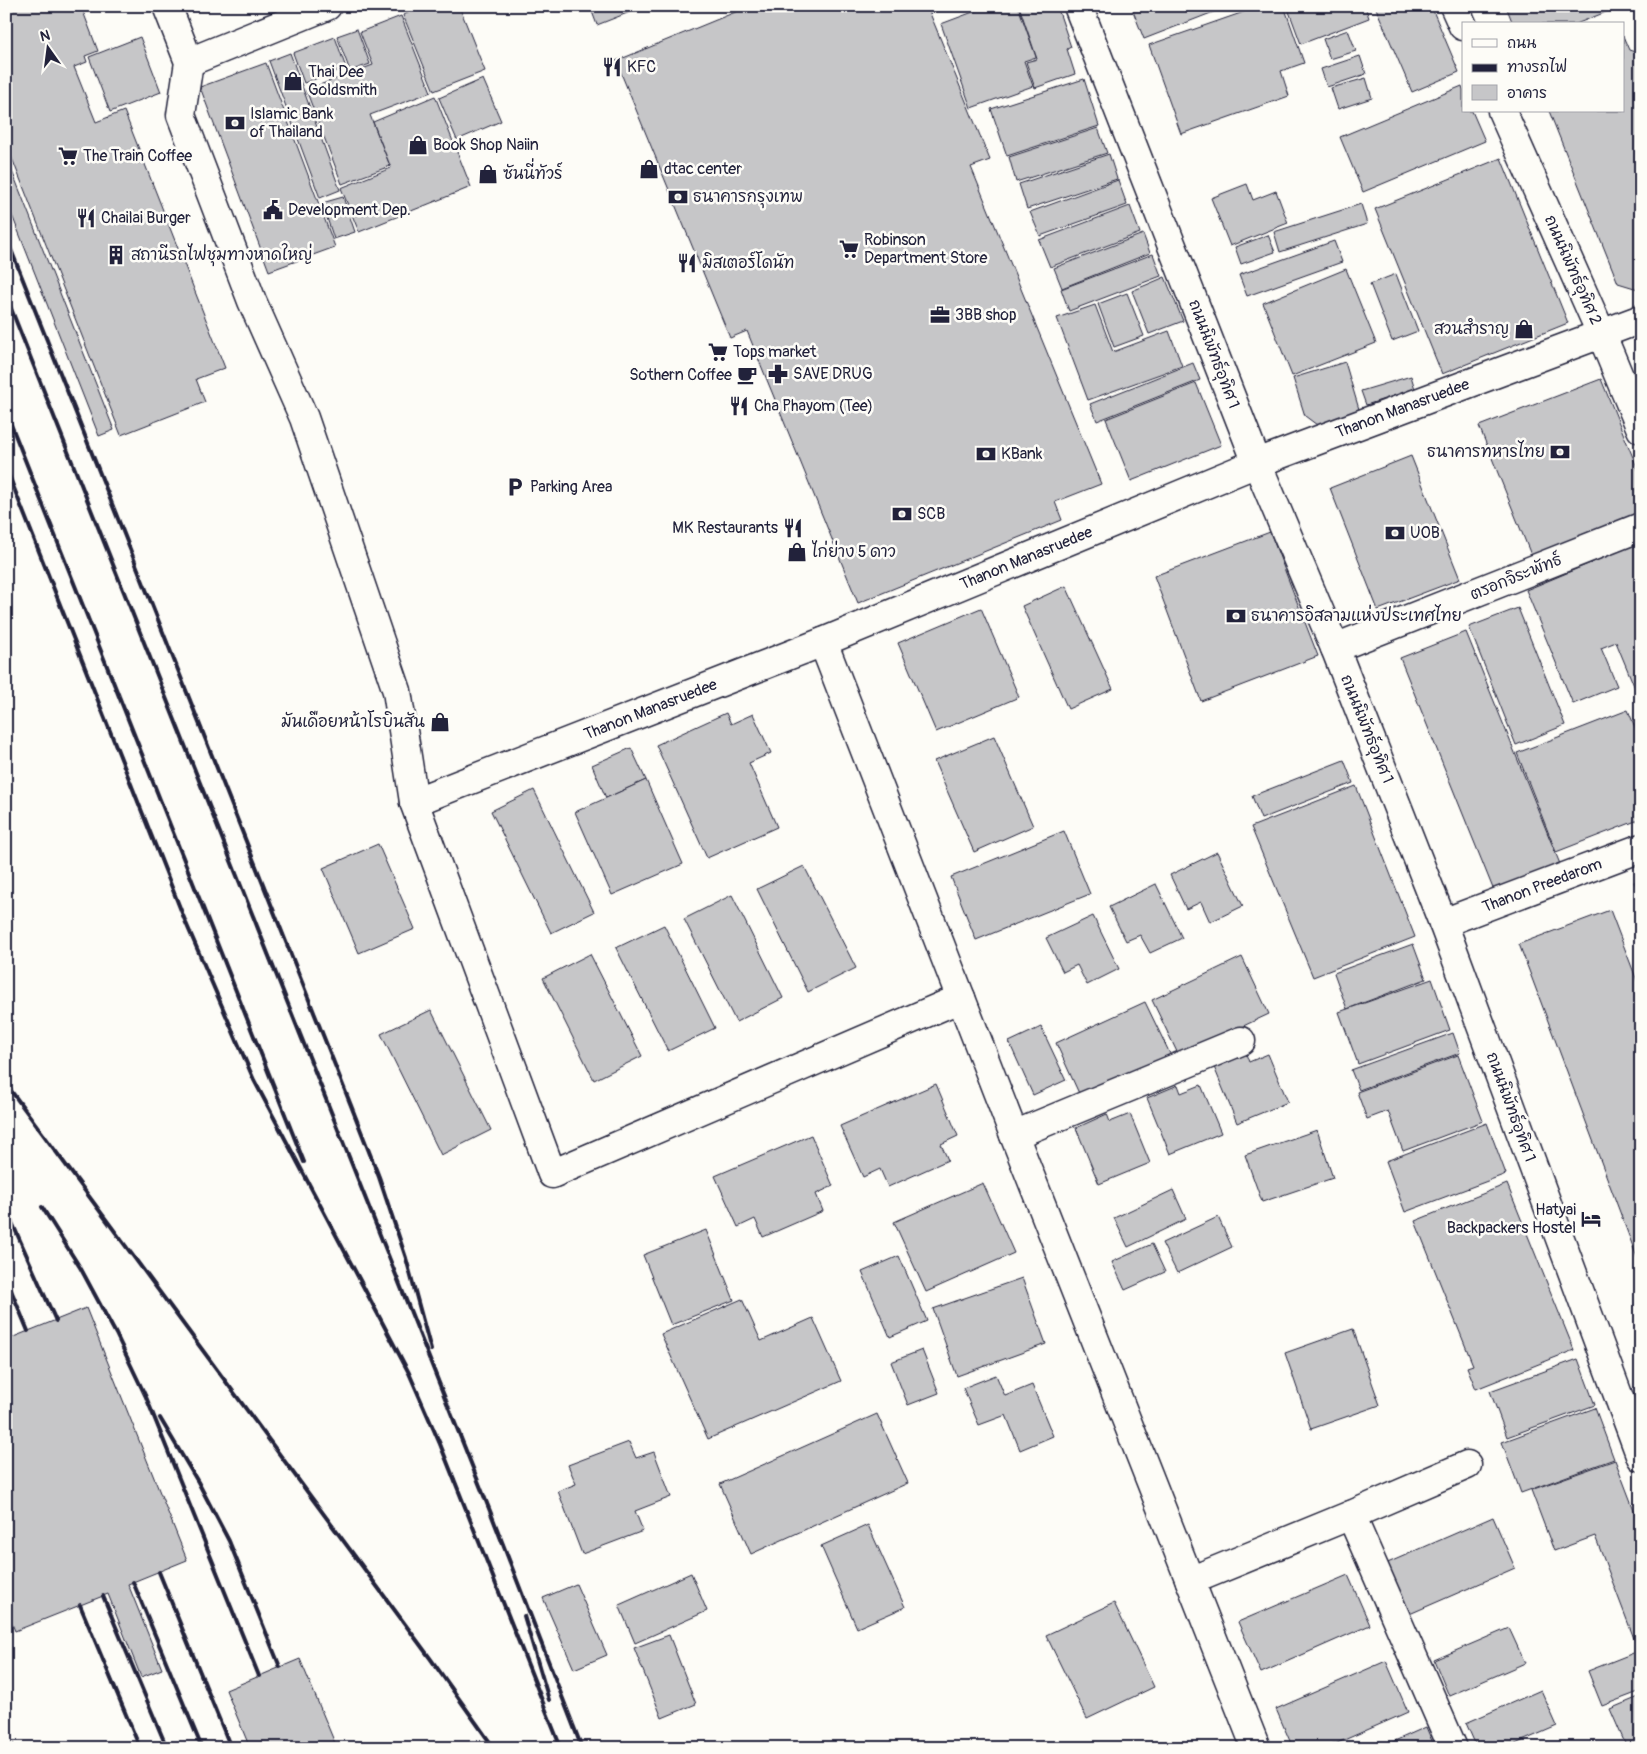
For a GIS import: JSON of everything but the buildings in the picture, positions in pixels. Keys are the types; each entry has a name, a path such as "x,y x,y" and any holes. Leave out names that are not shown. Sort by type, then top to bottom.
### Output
{"street":[{"path":"167,6 189,62 181,115 252,301 304,418 397,691 414,802 552,1174 960,998"},
{"path":"189,62 327,6"},
{"name":"ถนนนิพัทธ์อุทิศ 1","path":"1078,6 1257,463 1335,648 1633,1412 1641,1457"},
{"path":"1454,6 1462,24"},
{"name":"ถนนนิพัทธ์อุทิศ 2","path":"1502,112 1641,429"},
{"name":"Thanon Manasruedee","path":"414,802 823,642 1257,463 1641,319"},
{"name":"ตรอกจิระพัทธ์","path":"1335,648 1641,527"},
{"path":"823,642 960,998 1256,1748"},
{"name":"Thanon Preedarom","path":"1443,923 1641,848"},
{"path":"1014,1135 1241,1041"},
{"path":"1190,1581 1467,1465"},
{"path":"1351,1515 1453,1748"}],"railway":[{"path":"6,237 379,1177 406,1258 431,1350"},
{"path":"6,296 492,1516 582,1748"},
{"path":"6,412 304,1162"},
{"path":"6,468 186,923 254,1080 409,1373 440,1444 561,1748"},
{"path":"6,1084 430,1658 494,1748"},
{"path":"42,1207 81,1269 116,1334 146,1397 259,1676"},
{"path":"6,1209 56,1321"},
{"path":"6,1278 28,1331"},
{"path":"160,1418 198,1482 229,1541 280,1667"},
{"path":"159,1572 231,1748"},
{"path":"133,1582 202,1748"},
{"path":"103,1596 167,1748"},
{"path":"80,1605 140,1748"},
{"path":"524,1616 549,1700"}],"place":[{"name":"KFC","path":"612,67"},
{"name":"Thai Dee Goldsmith","path":"293,81"},
{"name":"Islamic Bank of Thailand","path":"235,123"},
{"name":"Book Shop Naiin","path":"418,145"},
{"name":"The Train Coffee","path":"68,156"},
{"name":"dtac center","path":"649,169"},
{"name":"ซันนี่ทัวร์","path":"488,174"},
{"name":"ธนาคารกรุงเทพ","path":"678,197"},
{"name":"Development Dep.","path":"273,210"},
{"name":"Chailai Burger","path":"86,218"},
{"name":"Robinson Department Store","path":"849,249"},
{"name":"สถานีรถไฟชุมทางหาดใหญ่","path":"116,255"},
{"name":"มิสเตอร์โดนัท","path":"687,263"},
{"name":"3BB shop","path":"940,315"},
{"name":"สวนสำราญ","path":"1524,329"},
{"name":"Tops market","path":"718,352"},
{"name":"SAVE DRUG","path":"778,374"},
{"name":"Sothern Coffee","path":"747,375"},
{"name":"Cha Phayom (Tee)","path":"739,406"},
{"name":"ธนาคารทหารไทย","path":"1560,452"},
{"name":"KBank","path":"986,454"},
{"name":"Parking Area","path":"515,487"},
{"name":"SCB","path":"902,514"},
{"name":"MK Restaurants","path":"793,528"},
{"name":"UOB","path":"1395,533"},
{"name":"ไก่ย่าง 5 ดาว","path":"797,552"},
{"name":"ธนาคารอิสลามแห่งประเทศไทย","path":"1236,616"},
{"name":"มันเดือยหน้าโรบินสัน","path":"440,722"},
{"name":"Hatyai Backpackers Hostel","path":"1591,1219"}]}
